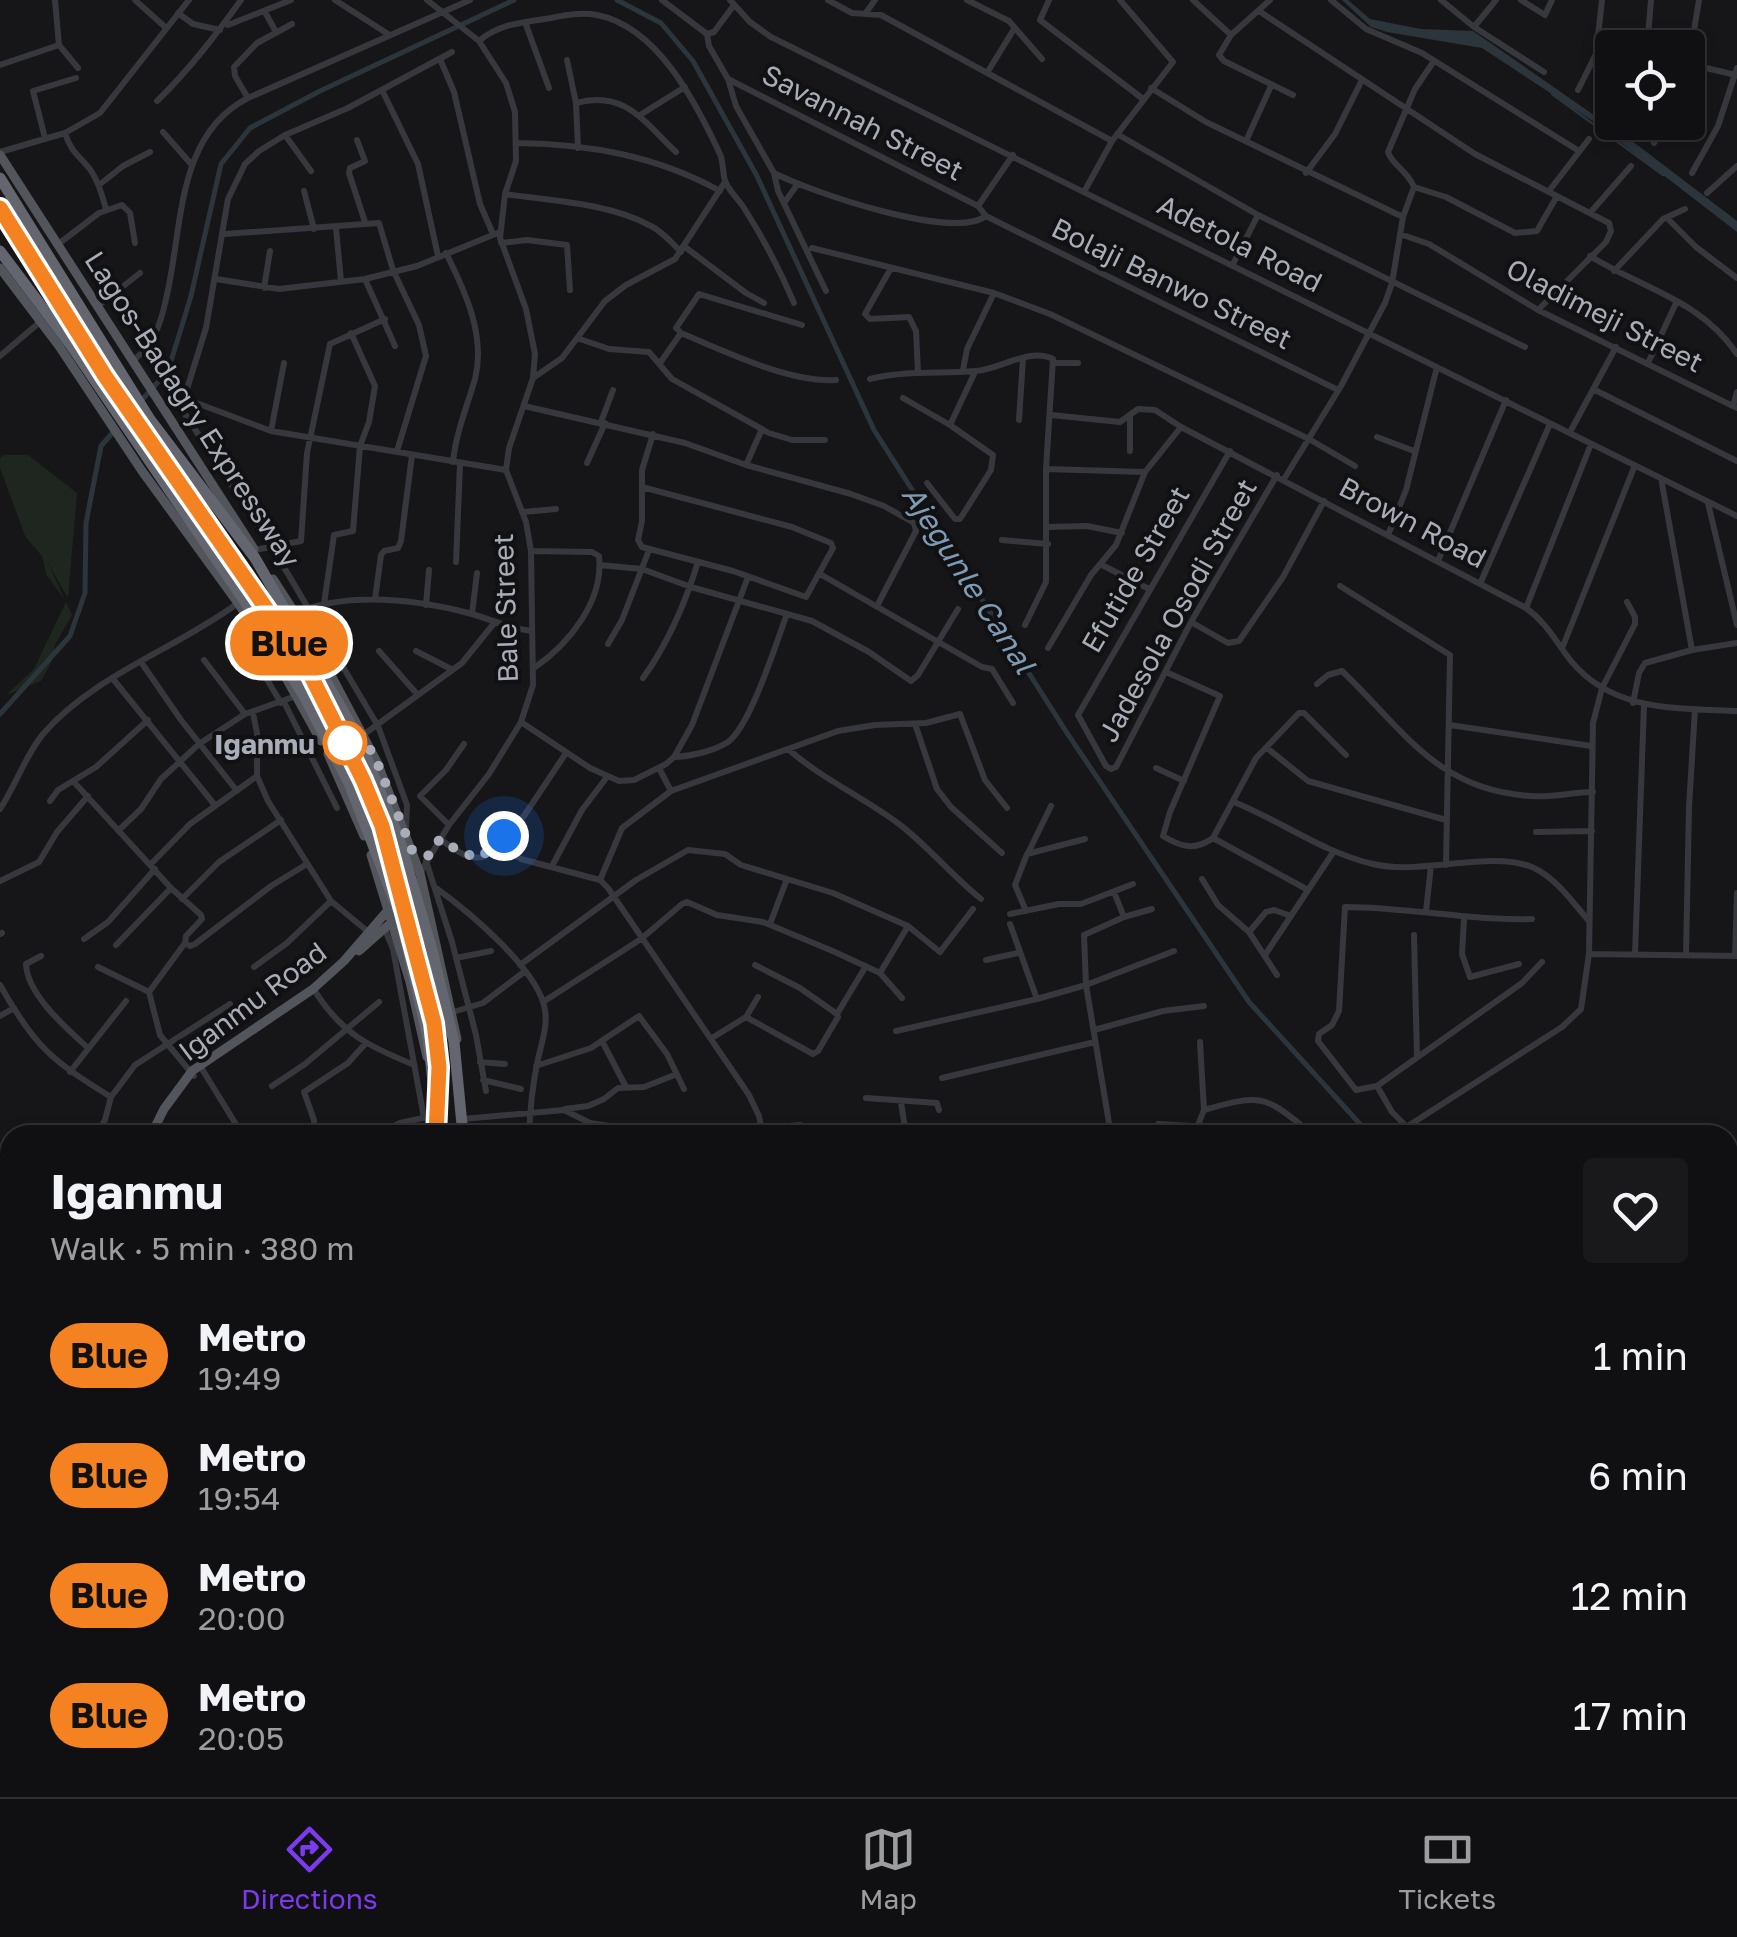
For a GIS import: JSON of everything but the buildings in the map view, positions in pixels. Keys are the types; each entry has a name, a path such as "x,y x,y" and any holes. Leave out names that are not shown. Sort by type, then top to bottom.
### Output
{"highway":[{"name":"Lagos-Badagry Expressway","path":"0,178 148,418 255,558 358,737 399,838 420,905 448,1014 462,1125"},
{"path":"0,252 70,344 109,412 129,434 254,616 304,696 349,783 400,915 431,1067 431,1116 435,1125"}],"main road":[{"name":"Lagos-Badagry Expressway","path":"0,154 295,613 377,762 420,873 454,1012 460,1091"},
{"path":"0,268 109,412 129,452 238,603 296,696 339,778 368,846 390,909 388,924 431,1067"},
{"name":"Iganmu Road","path":"196,1072 316,992 390,909"},
{"name":"Iganmu Road","path":"160,1125 196,1072 313,989 370,934 388,924"}],"street":[{"path":"55,0 59,45 78,68"},
{"path":"135,0 165,27"},
{"path":"0,154 93,119 111,103 189,0"},
{"path":"158,101 186,74 241,0"},
{"path":"178,12 194,24 223,28 292,0"},
{"path":"335,0 389,34"},
{"path":"427,0 477,39 512,97 518,143 496,233"},
{"path":"134,360 151,343 162,317 192,164 210,128 235,104 470,0"},
{"path":"662,0 707,34 709,46 728,78 736,106 774,172 775,183 826,291"},
{"path":"828,0 852,13 881,15 1258,215 1525,346"},
{"path":"865,14 874,0"},
{"path":"967,0 1002,17 1042,59"},
{"path":"1049,0 1040,20 1144,98"},
{"path":"1084,192 1115,137 1172,60 1120,0"},
{"path":"1193,0 1231,36"},
{"path":"1270,0 1231,36 1219,50 1220,57 1293,95"},
{"path":"1331,0 1372,32 1434,61 1579,152"},
{"path":"1441,0 1474,28 1544,72"},
{"path":"1474,28 1496,0"},
{"path":"1521,0 1545,15 1552,0"},
{"path":"1578,90 1596,54 1602,0"},
{"path":"1648,30 1651,0"},
{"path":"1694,30 1699,0"},
{"path":"707,34 714,32 732,3"},
{"name":"Adetola Road","path":"732,3 771,36 1737,516"},
{"path":"1259,11 1475,154 1611,226 1608,240 1538,310"},
{"path":"265,12 276,32"},
{"path":"477,39 526,22 573,14 606,18 653,48 685,88 722,158 725,182 780,269 794,303"},
{"path":"526,22 550,88"},
{"path":"248,98 234,76 234,68 253,47 292,24"},
{"path":"987,74 1014,30"},
{"path":"0,65 59,45"},
{"path":"172,419 186,399 216,278 228,200 245,164 259,150 285,135 452,52"},
{"path":"186,399 272,431 506,470 509,448 534,378 535,354 530,324 501,243 480,204 454,92 440,59"},
{"path":"567,60 576,103 578,148"},
{"path":"1434,61 1416,89 1388,152 1414,187 1462,204 1514,233 1537,231 1557,196"},
{"path":"1692,173 1718,126 1737,68"},
{"path":"1705,69 1736,75"},
{"path":"45,138 32,91 76,78"},
{"name":"Savannah Street","path":"728,78 978,206 986,216"},
{"path":"1306,172 1334,134 1362,80"},
{"path":"1246,141 1271,86"},
{"path":"640,115 685,88"},
{"path":"1152,88 1185,110 1403,217"},
{"path":"382,90 418,164 442,254 468,302 478,348 476,376 460,422 456,562"},
{"path":"576,103 605,99 640,115 676,152"},
{"path":"65,132 72,153 98,185 106,209"},
{"path":"163,132 192,164"},
{"path":"285,135 311,172"},
{"path":"357,140 365,161 350,168 349,173 365,222"},
{"path":"1548,191 1589,140"},
{"path":"518,143 578,148 658,162 720,191"},
{"path":"98,185 150,152"},
{"name":"Savannah Street","path":"978,206 1013,155"},
{"path":"1590,213 1631,166"},
{"path":"1706,193 1737,166"},
{"path":"774,172 797,185 854,204 910,217 976,222 986,216"},
{"path":"534,378 562,358 606,301 626,285 666,266 683,250 725,182"},
{"path":"784,203 797,185"},
{"name":"Jadesola Osodi Street","path":"1116,768 1191,622 1280,477 1309,439 1371,333 1392,283 1403,217 1414,187"},
{"path":"304,191 314,230"},
{"path":"505,194 592,208 640,221 764,303"},
{"path":"57,245 106,209 122,204 128,208 135,244"},
{"path":"1614,271 1663,218 1685,209"},
{"path":"1233,264 1258,215"},
{"name":"Bolaji Banwo Street","path":"986,216 1338,390"},
{"path":"1668,219 1696,247 1737,278"},
{"path":"225,234 314,230 365,222 380,226 393,270 419,324 426,356 398,451"},
{"path":"336,228 341,281"},
{"path":"216,278 264,288 302,289 366,279 417,266 496,233"},
{"name":"Oladimeji Street","path":"1400,234 1429,244 1538,310 1735,407"},
{"path":"501,243 527,240 566,244 570,290"},
{"path":"812,248 994,294 1072,323 1309,439 1355,466"},
{"path":"264,288 270,250"},
{"path":"1590,256 1678,301 1712,324 1737,354"},
{"path":"891,268 866,316 910,317 916,331 918,373"},
{"path":"98,306 140,273"},
{"path":"366,279 395,346"},
{"path":"802,325 698,294 676,328 782,371 823,381 836,380"},
{"path":"963,370 966,350 994,294"},
{"path":"1648,363 1678,301"},
{"path":"255,550 298,543 303,537 310,439 330,344 384,320"},
{"path":"0,356 40,322"},
{"path":"324,604 333,537 353,532 360,446 375,386 351,333"},
{"path":"660,363 681,333"},
{"path":"577,338 609,348 643,350 672,379 762,429 792,440 825,440"},
{"path":"1570,432 1616,348"},
{"path":"870,379 976,372 1023,358 1046,356 1054,361 1078,363"},
{"path":"1020,420 1023,358"},
{"path":"1025,625 1044,591 1048,544 1046,469 1054,361"},
{"path":"272,431 284,362"},
{"path":"1388,534 1406,490 1437,367"},
{"path":"950,425 976,372"},
{"path":"1593,389 1737,462"},
{"path":"588,463 613,390"},
{"path":"1735,407 1737,392"},
{"path":"903,398 993,455 994,462 960,520 927,483"},
{"path":"1438,562 1506,400"},
{"path":"524,406 654,434 884,506 914,523 914,536 878,604"},
{"path":"181,408 272,548 378,726 408,805 405,833"},
{"name":"Brown Road","path":"1051,415 1120,422 1138,409 1150,409 1526,608 1543,622 1586,676 1602,688 1644,705 1737,712"},
{"path":"1130,415 1130,451"},
{"path":"1480,584 1550,424"},
{"path":"1048,648 1122,533 1145,472 1181,427"},
{"path":"746,465 762,429"},
{"path":"642,487 792,527 831,543 833,548 806,596 639,545 643,462 654,434"},
{"path":"1377,437 1414,451"},
{"path":"1526,608 1591,444"},
{"name":"Efutide Street","path":"1116,768 1106,766 1078,718 1080,711 1230,451"},
{"path":"374,599 381,555 398,548 401,540 412,454"},
{"path":"1563,647 1635,466"},
{"path":"1046,469 1145,472"},
{"name":"Bale Street","path":"420,873 522,722 532,694 531,551 506,470"},
{"path":"1661,476 1692,650"},
{"path":"1191,622 1228,643 1239,641 1283,578 1324,501"},
{"path":"1708,502 1737,626"},
{"path":"522,512 556,508"},
{"path":"1048,527 1087,526 1122,533"},
{"path":"1002,540 1048,544"},
{"path":"608,644 649,550"},
{"path":"531,551 592,552 599,556 600,565 589,610 533,669"},
{"path":"643,678 671,634 698,562"},
{"path":"1100,564 1149,590"},
{"path":"600,565 642,569 825,627 911,681 958,609"},
{"path":"426,605 428,570"},
{"path":"472,614 477,574"},
{"path":"820,574 994,670 1014,703"},
{"path":"674,758 700,705 748,577"},
{"path":"1340,586 1450,656 1446,865"},
{"path":"295,613 324,604 374,599 472,614 532,632"},
{"path":"1410,1125 1578,1014 1584,999 1589,954 1593,722 1602,688 1635,624 1636,617 1626,602"},
{"path":"0,809 42,736 113,678 238,603"},
{"path":"522,722 607,777 626,782 674,758 711,750 733,736 758,692 787,614"},
{"path":"362,735 470,656 496,622"},
{"path":"1633,703 1638,673 1645,663 1737,643"},
{"path":"379,651 417,694"},
{"path":"416,652 452,669"},
{"path":"204,660 249,714 258,732 258,776 268,800 331,901 370,934"},
{"path":"141,662 237,791"},
{"path":"259,666 337,808"},
{"path":"1317,684 1342,671 1399,734 1446,771 1520,796 1593,792"},
{"path":"1166,672 1220,696 1162,834 1182,845 1201,846 1213,838 1246,771 1301,712 1346,755"},
{"path":"113,678 214,804"},
{"path":"120,828 140,810 179,760 199,744 249,714 296,696"},
{"path":"1635,954 1644,705"},
{"path":"1686,955 1688,806 1695,709"},
{"path":"600,880 622,828 671,791 838,731 961,715 985,780 1007,808"},
{"path":"50,801 58,790 96,767 148,720"},
{"path":"914,724 937,788 1002,853"},
{"path":"1450,725 1591,746"},
{"path":"408,805 446,770 464,744"},
{"path":"1267,748 1308,781 1446,820"},
{"path":"788,749 830,782 904,828 980,898"},
{"path":"440,839 477,858 485,856 533,804 566,752"},
{"path":"659,768 671,791"},
{"path":"1156,768 1184,781"},
{"path":"84,939 108,922 153,867 214,804 258,776"},
{"path":"552,866 582,810 607,777"},
{"path":"73,782 202,918 148,992"},
{"path":"0,881 39,862 57,832 88,796"},
{"path":"420,796 449,825"},
{"path":"1234,802 1334,851 1380,866 1507,862 1536,869 1558,886 1590,922"},
{"path":"1026,911 1016,883 1050,806"},
{"path":"182,899 219,862 282,820"},
{"path":"1536,832 1592,831"},
{"path":"1213,838 1308,890"},
{"path":"1028,854 1086,839"},
{"path":"496,844 510,854 600,880 712,1038 749,1095 760,1125"},
{"path":"412,850 427,859 436,888 469,1009 486,1091"},
{"path":"454,1012 483,1003 614,895 688,850 725,854 742,865 833,892 908,926 940,952 973,909"},
{"path":"1265,955 1334,851"},
{"path":"185,944 195,944 262,892 307,864"},
{"path":"1426,911 1431,866"},
{"path":"770,924 787,879"},
{"path":"1202,879 1218,905 1249,932 1277,975"},
{"path":"1010,914 1059,904 1082,904 1133,884"},
{"path":"116,945 171,888"},
{"path":"436,888 489,931 522,969 542,1002 545,1022 529,1125"},
{"path":"1114,892 1124,917"},
{"path":"1589,954 1736,956 1737,895"},
{"path":"254,967 288,943 331,901"},
{"path":"542,1002 641,939 684,902 718,914 770,924 866,966 880,973 902,998"},
{"path":"1532,919 1464,919 1426,911 1348,907 1343,910 1339,1012 1318,1037 1356,1090 1362,1092 1377,1086 1522,983 1542,962"},
{"path":"1109,1125 1086,985 1086,932 1152,909"},
{"path":"1249,932 1266,912 1274,910 1291,916"},
{"path":"1464,919 1462,954 1469,975 1476,978 1520,964"},
{"path":"388,924 413,1065 431,1116 396,1125"},
{"path":"1010,924 1037,999"},
{"path":"880,973 908,926"},
{"path":"1414,935 1418,1056"},
{"path":"456,958 491,951"},
{"path":"896,1031 1086,985 1174,951"},
{"path":"986,960 1018,953"},
{"path":"41,956 26,964 28,976 66,1028 87,1047"},
{"path":"754,966 800,988 837,1014"},
{"path":"746,1017 813,1054 866,966"},
{"path":"98,967 148,992 157,1028 166,1045 196,1072 236,1125"},
{"path":"0,985 38,1044 70,1072 111,1097"},
{"path":"316,992 345,1030 413,1065"},
{"path":"712,1038 746,1017 758,998"},
{"path":"70,1072 126,1000"},
{"path":"272,1086 305,1064 379,1002"},
{"path":"103,1125 111,1097 135,1065 230,1004"},
{"path":"1094,1030 1204,1006"},
{"path":"0,1016 14,1008"},
{"path":"536,1066 582,1052 635,1017 643,1018 684,1089"},
{"path":"602,1041 626,1087"},
{"path":"942,1078 1095,1042"},
{"path":"1198,1125 1204,1110 1200,1042"},
{"path":"314,1125 303,1093 348,1062 366,1044"},
{"path":"480,1062 505,1064"},
{"path":"462,1119 588,1106 618,1088 644,1087 677,1074"},
{"path":"482,1080 521,1088"},
{"path":"1377,1086 1392,1112 1407,1125"},
{"path":"866,1098 937,1103 939,1110"},
{"path":"1204,1110 1239,1100 1262,1099 1301,1125"},
{"path":"901,1102 904,1125"},
{"path":"564,1110 601,1125"},
{"path":"795,1125 800,1124"},
{"path":"1158,1124 1163,1125"}],"shaded area":[{"path":"1342,0 1348,0 1370,19 1421,29 1473,31 1595,116 1595,122 1482,48 1371,27"},
{"path":"1618,140 1630,140 1737,221 1737,232"},
{"path":"4,455 28,455 77,493 68,598 48,563 65,600 46,574 42,556 25,536 0,468"},
{"path":"66,602 72,615 41,681 6,695 34,669"}],"waterway":[{"name":"Ajegunle Canal","path":"122,422 168,371 191,296 221,164 250,128 514,0"},
{"name":"Ajegunle Canal","path":"617,0 661,23 693,61 757,176 874,430 1067,733 1249,1002 1361,1125"},
{"path":"1552,94 1663,175"},
{"name":"Ajegunle Canal","path":"0,714 70,636 85,593 86,523 101,446 115,430"}],"railway":[{"path":"0,208 105,375 305,666 363,780 382,826 434,1023 439,1067 436,1125"}],"metro line":[{"name":"Blue","path":"0,208 105,376 306,666 363,780 382,826 434,1023 439,1067 436,1125"}],"place":[{"name":"Iganmu","path":"345,743"}],"route":[{"path":"345,743 362,735 412,850 428,856 440,839 462,853 480,858 504,836"}]}
